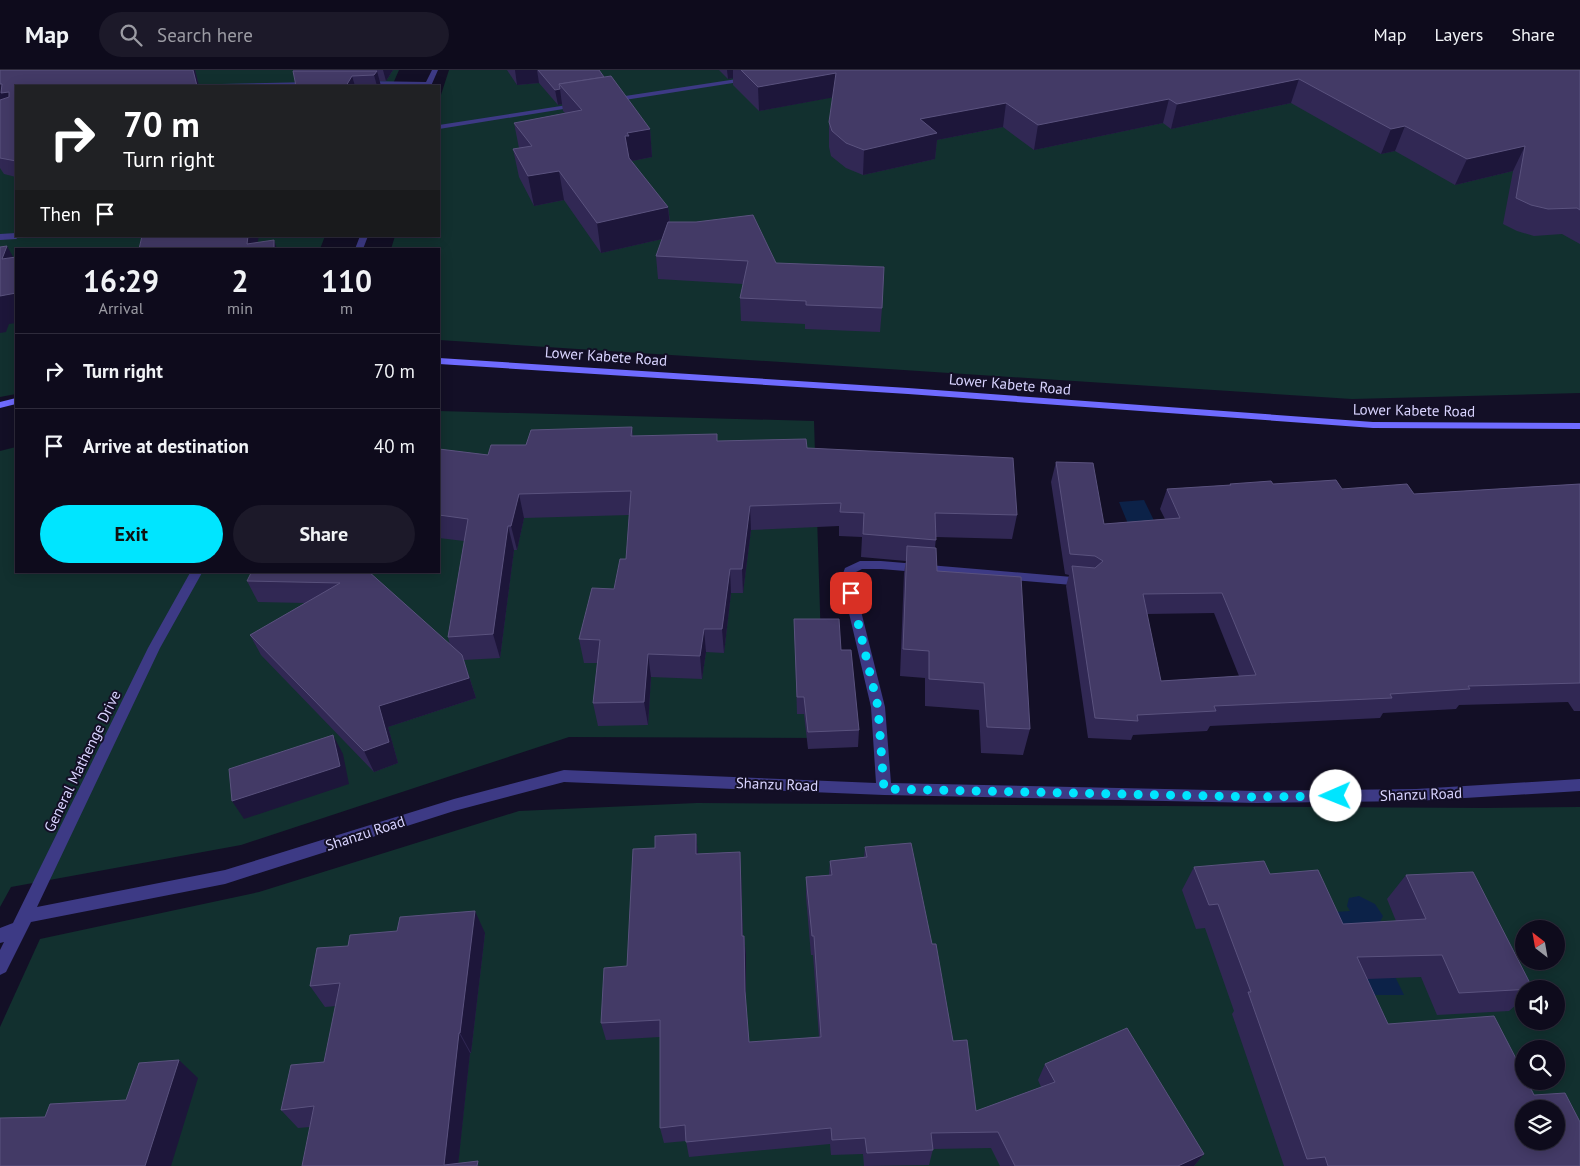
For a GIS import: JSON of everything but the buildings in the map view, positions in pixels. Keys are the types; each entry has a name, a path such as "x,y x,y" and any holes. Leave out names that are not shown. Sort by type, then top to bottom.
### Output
{"main road":[{"name":"Lower Kabete Road","path":"440,361 908,391 1373,425 1580,426"},
{"path":"0,405 15,401"}],"street":[{"path":"356,84 428,85 435,70"},
{"path":"605,101 761,78"},
{"path":"270,85 318,84"},
{"path":"440,126 585,104"},
{"path":"0,237 15,236"},
{"path":"884,789 878,707 847,579 849,571 860,565 881,565 1089,582"},
{"name":"General Mathenge Drive","path":"0,967 154,648 196,573"},
{"name":"Shanzu Road","path":"26,916 225,877 454,804 564,776 884,789 1257,797 1416,795 1580,785"},
{"path":"0,936 19,928 26,916"}],"green space":[{"path":"0,70 399,70 392,85 15,85 15,237 325,237 320,248 15,248 15,394 0,397"},
{"path":"449,70 1580,70 1580,393 1352,399 440,340 440,248 391,248 395,237 440,237 440,98"},
{"path":"440,411 814,421 824,738 569,737 241,845 11,887 0,907 0,451 15,447 15,573 440,573"},
{"path":"697,803 1580,807 1580,1166 0,1166 0,1027 40,939 259,892 519,811"}],"water":[{"path":"1144,500 1159,531 1131,531 1119,502"},
{"path":"1359,896 1375,904 1383,916 1380,922 1370,925 1404,995 1356,995 1320,913 1350,911 1347,906 1349,898"}],"route":[{"path":"851,593 878,707 884,789 1257,797 1336,796"}]}
